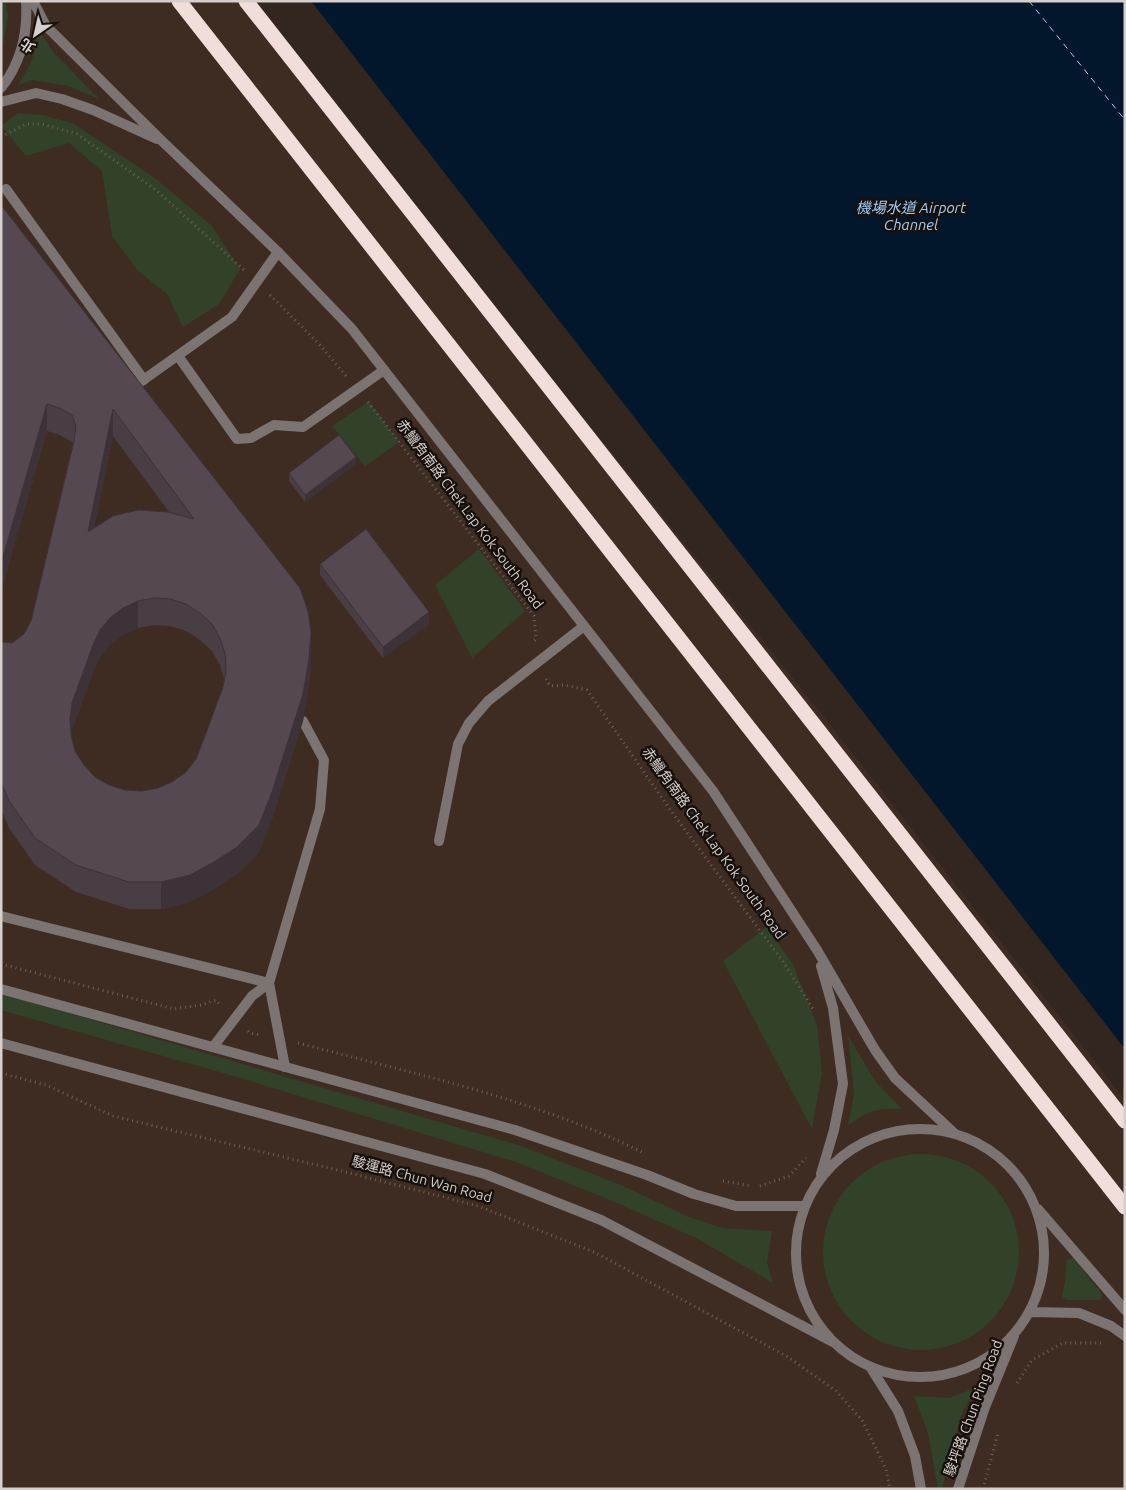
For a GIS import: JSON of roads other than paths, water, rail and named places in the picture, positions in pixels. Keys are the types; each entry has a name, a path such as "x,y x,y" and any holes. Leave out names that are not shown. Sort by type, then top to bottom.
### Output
{"highway":[{"path":"179,1 1125,1207"},
{"path":"246,1 1125,1122"}],"street":[{"path":"1,88 19,58 26,31 26,1"},
{"name":"赤鱲角南路 Chek Lap Kok South Road","path":"33,1 46,26 278,252 352,329 713,791 817,950 875,1050 895,1078 955,1134"},
{"name":"赤鱲角南路 Chek Lap Kok South Road","path":"1,102 36,92 93,110 162,141"},
{"path":"6,189 144,380"},
{"path":"132,388 232,317 278,252"},
{"path":"178,356 237,439 251,438 274,425 303,427 384,370"},
{"path":"439,841 458,744 469,723 488,701 584,626"},
{"path":"285,1067 269,984 320,809 324,760 303,721"},
{"path":"1,916 269,984"},
{"name":"赤鱲角南路 Chek Lap Kok South Road","path":"817,950 833,1008 843,1084 834,1130 820,1176"},
{"path":"213,1047 252,996 269,984"},
{"path":"1,989 514,1130 647,1175 694,1194 736,1206 804,1206"},
{"name":"駿運路 Chun Wan Road","path":"1,1043 485,1174 601,1220 833,1342"},
{"path":"923,1128 955,1134 980,1144 1002,1160 1021,1180 1034,1204 1044,1238 1043,1274 1039,1291 1031,1312 1014,1336 990,1356 962,1370 932,1377 901,1376 871,1368 850,1357 833,1342 814,1319 801,1292 795,1263 796,1234 804,1206 820,1176 834,1162 860,1143 890,1132 923,1128"},
{"path":"1034,1204 1125,1310"},
{"path":"1031,1312 1079,1313 1111,1326 1125,1336"},
{"name":"駿坪路 Chun Ping Road","path":"958,1489 985,1406 1014,1336"},
{"path":"871,1368 898,1412 915,1456 921,1489"}],"water":[{"name":"機場水道 Airport Channel","path":"252,1 1125,1 1125,1098 830,721"}]}
